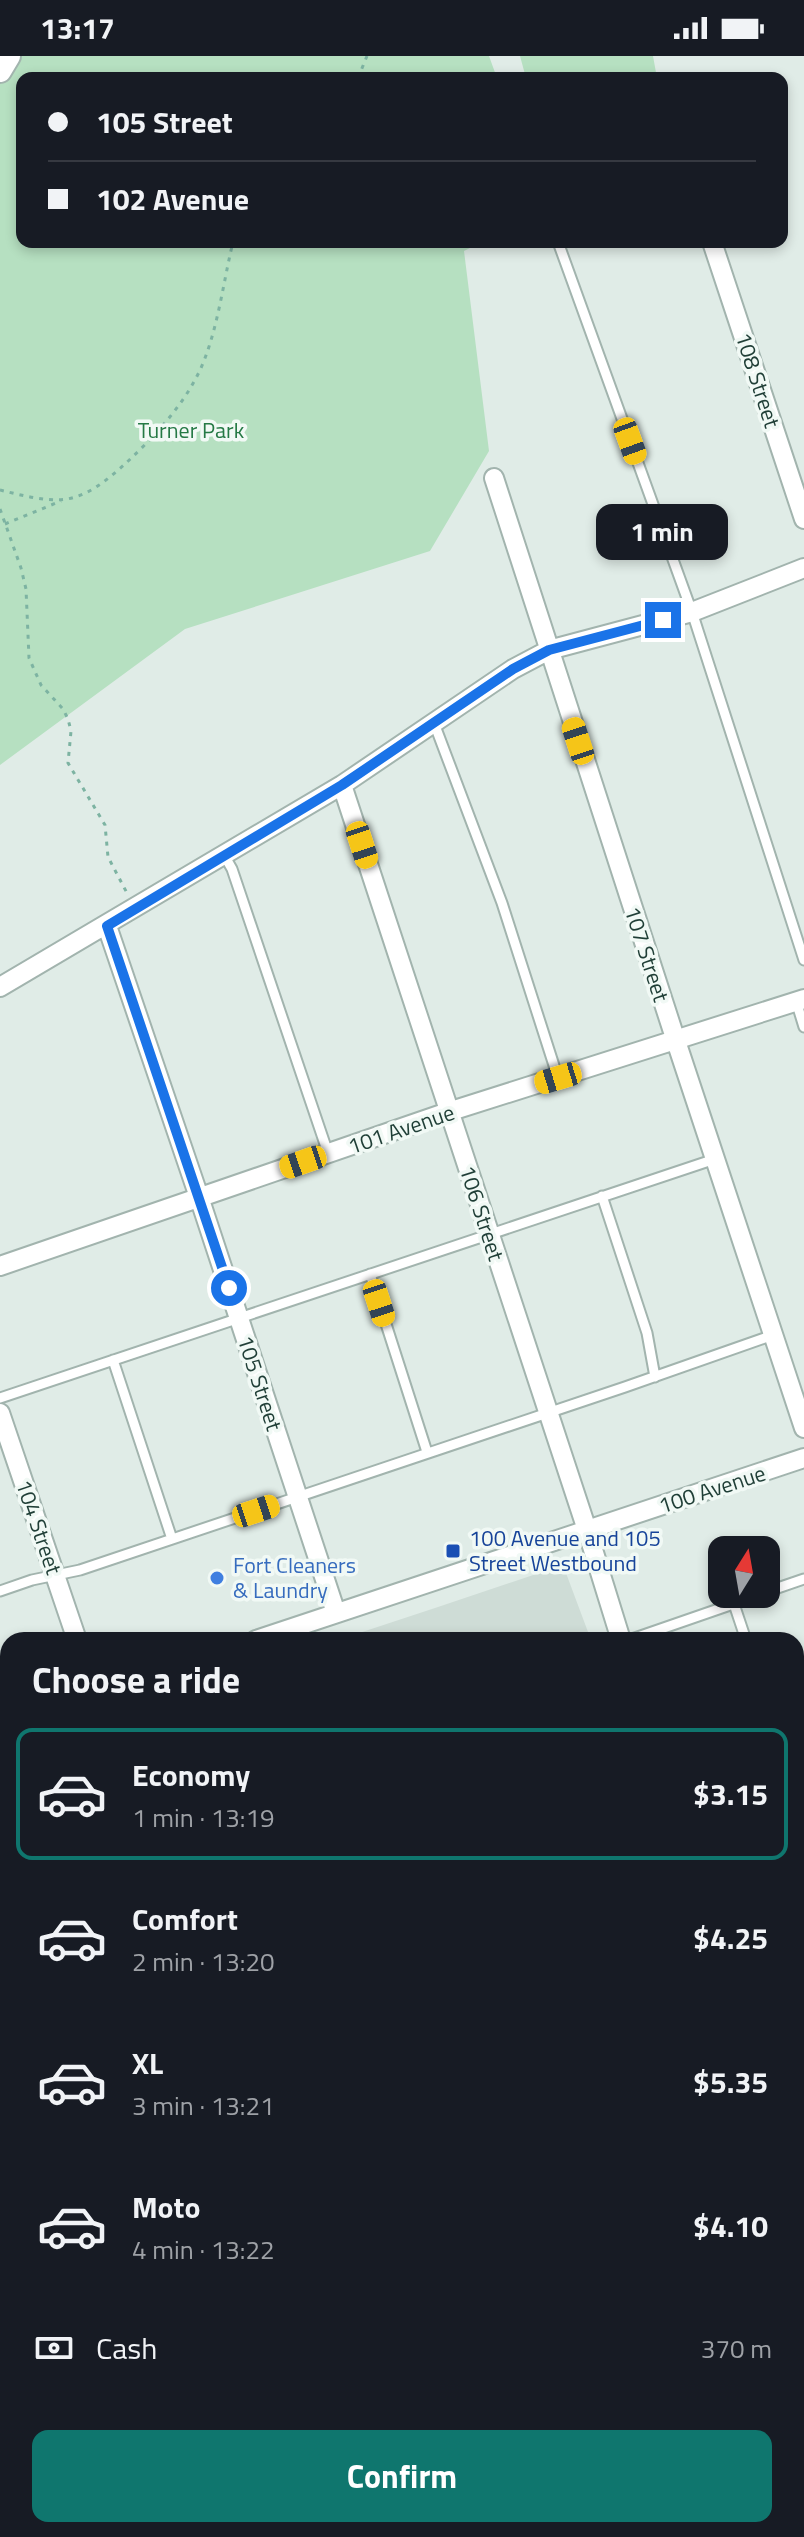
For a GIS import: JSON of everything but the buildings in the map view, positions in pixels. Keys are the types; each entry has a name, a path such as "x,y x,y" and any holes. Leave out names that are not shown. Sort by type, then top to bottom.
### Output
{"street":[{"path":"0,71 9,56"},
{"name":"108 Street","path":"714,248 804,519"},
{"name":"107 Street","path":"494,478 804,1428"},
{"path":"0,987 342,785 513,669 549,650 692,612 804,568"},
{"name":"106 Street","path":"342,785 619,1632"},
{"name":"105 Street","path":"107,926 336,1613"},
{"name":"101 Avenue","path":"0,1266 448,1112 800,1000"},
{"name":"104 Street","path":"0,1413 74,1632"},
{"name":"100 Avenue","path":"280,1632 804,1458"}],"lane":[{"path":"560,248 692,612 804,960"},
{"path":"434,723 502,903 558,1078"},
{"path":"224,855 232,869 328,1153"},
{"path":"800,1000 804,1027"},
{"path":"0,1398 715,1159"},
{"path":"602,1196 647,1333 655,1377"},
{"path":"370,1274 427,1452"},
{"path":"0,1591 55,1574 80,1570 773,1335"},
{"path":"113,1360 172,1539"},
{"path":"780,1587 804,1579"},
{"path":"652,1632 722,1608"},
{"path":"735,1608 743,1632"}],"path":[{"path":"5,524 85,493 110,477 155,434 190,388 209,346 232,248"},
{"path":"0,490 41,498 67,499"},
{"path":"0,509 26,589 29,658 41,685 68,719 71,731 68,763 105,825 108,857 135,908"}],"shaded area":[{"path":"563,1565 588,1632 362,1632"}],"green space":[{"name":"Turner Park","path":"0,56 489,56 495,72 16,72 16,248 470,248 464,251 489,451 430,551 185,629 0,765"},
{"path":"520,56 653,56 656,72 524,72"}],"place":[{"name":"100 Avenue and 105 Street Westbound","path":"453,1551"},
{"name":"Fort Cleaners & Laundry","path":"217,1578"}],"route":[{"path":"229,1288 107,926 342,785 513,669 549,650 663,620"}]}
